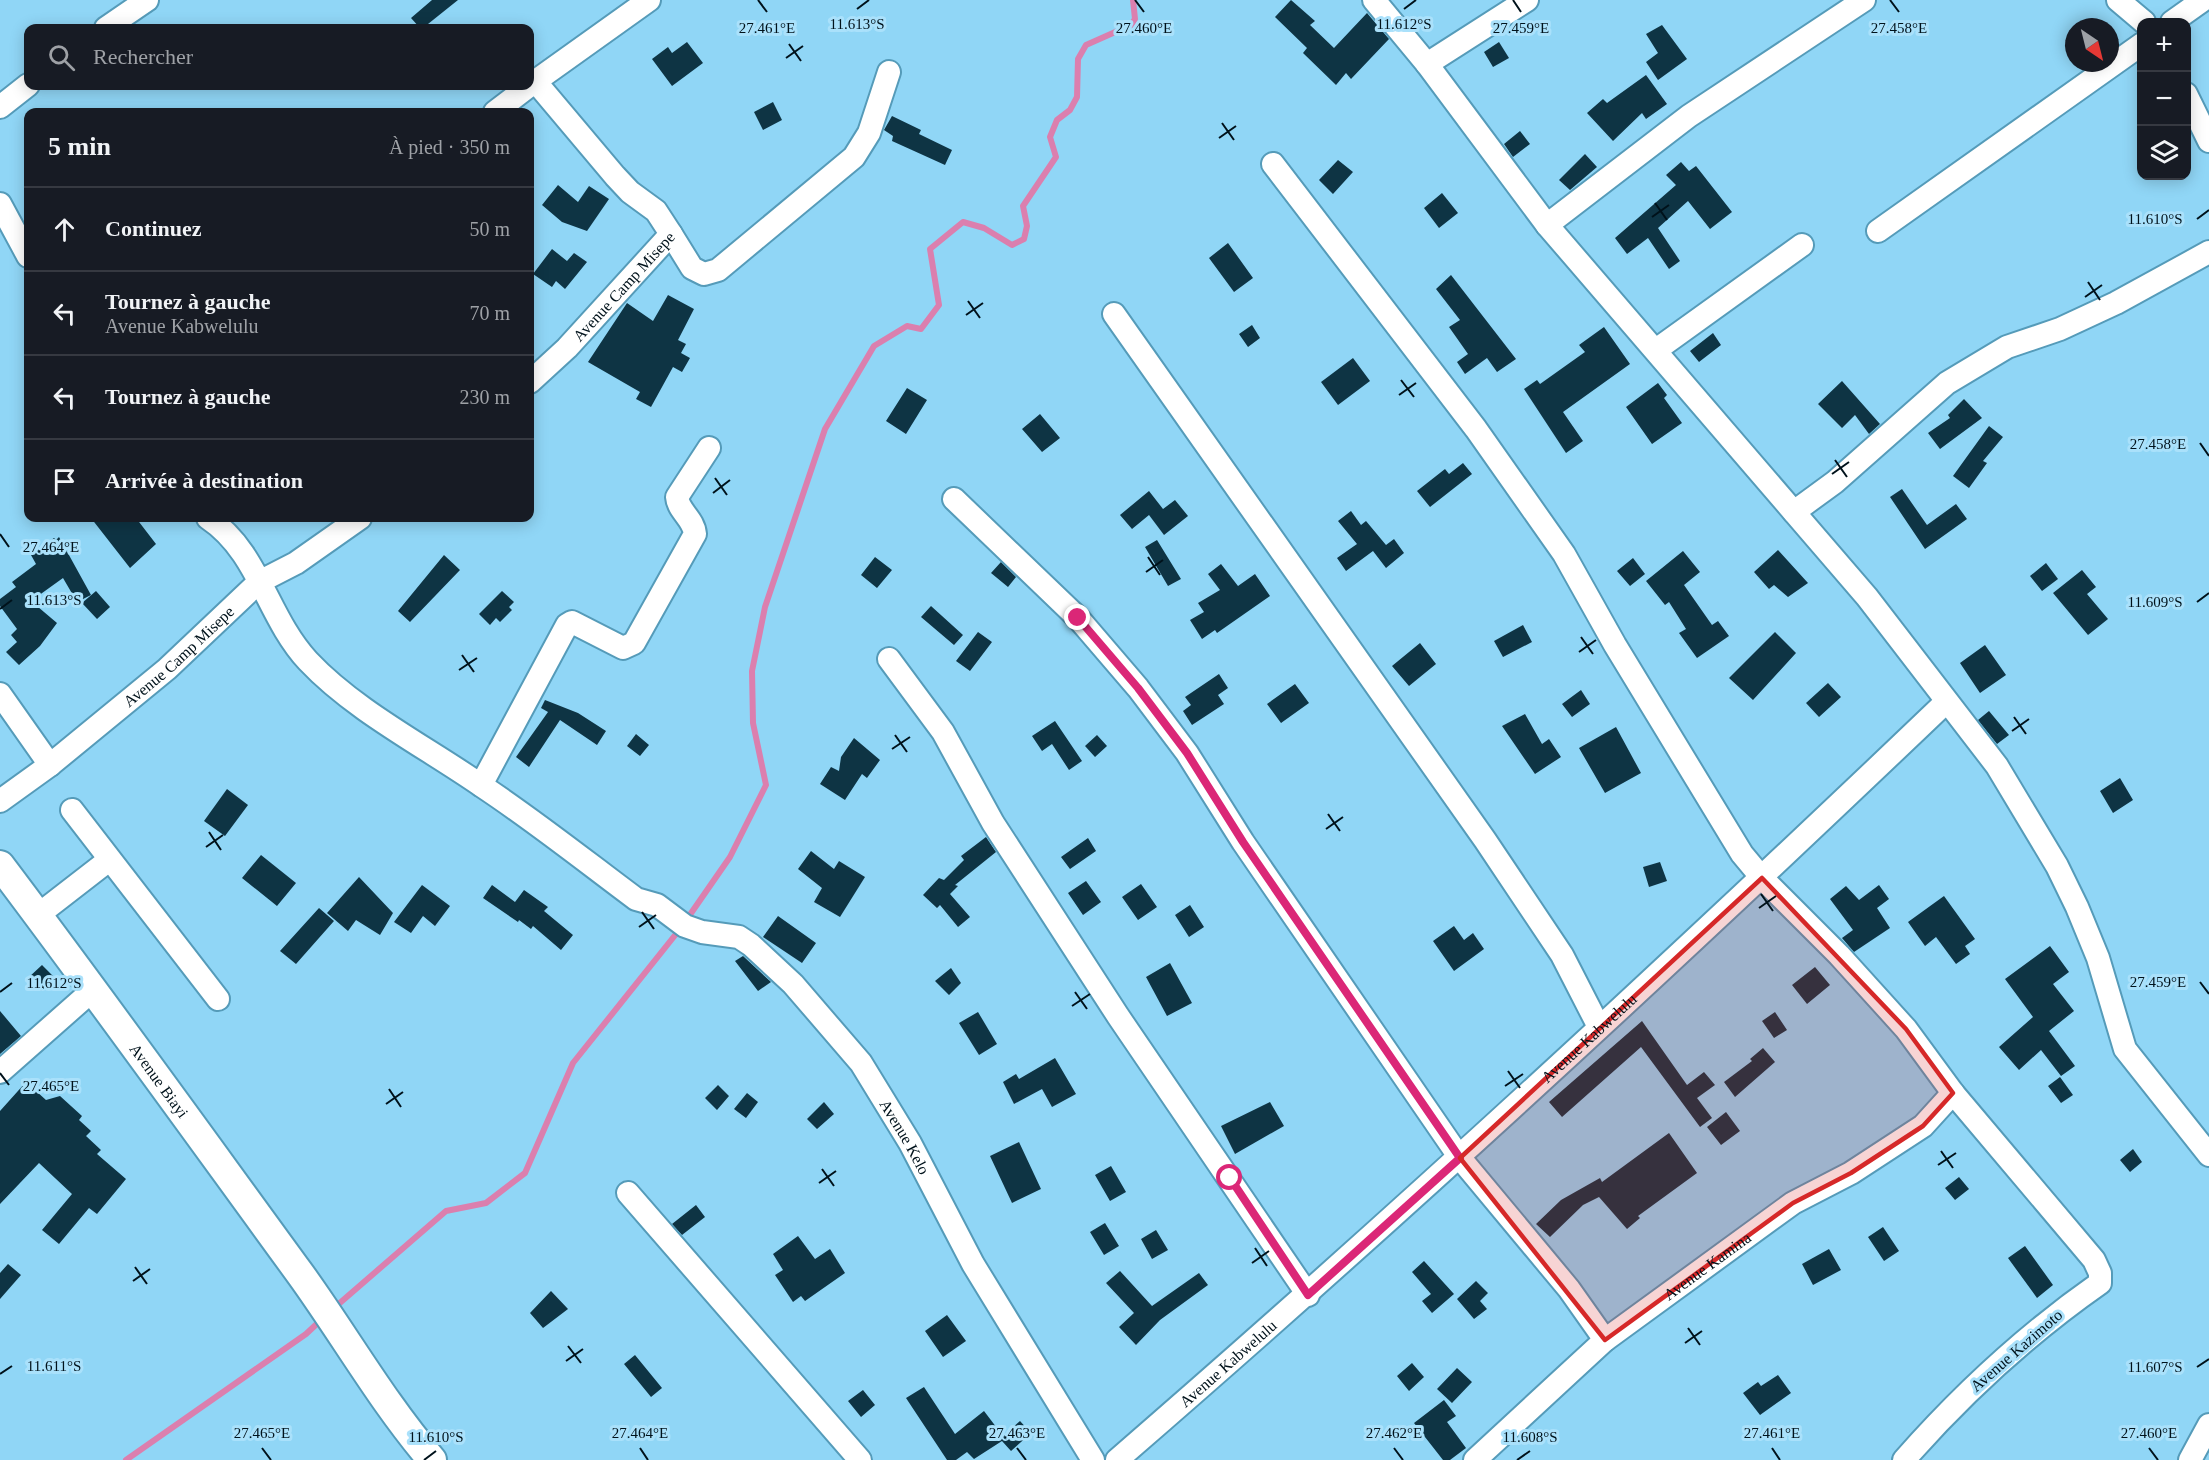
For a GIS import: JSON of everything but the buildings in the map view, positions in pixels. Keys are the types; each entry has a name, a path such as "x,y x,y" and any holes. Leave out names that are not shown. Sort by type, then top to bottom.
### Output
{"street":[{"path":"112,24 147,0"},
{"path":"534,82 649,0"},
{"path":"1374,0 1427,64 1547,225 1867,597 1997,766 2057,866 2098,958 2125,1049 2209,1155"},
{"path":"1427,64 1527,0"},
{"path":"1547,225 1689,116 1864,0"},
{"path":"2118,0 2139,18"},
{"path":"2178,18 2204,0"},
{"path":"1878,231 2137,48"},
{"path":"671,234 692,268 704,274 718,270 735,258 854,157 869,133 889,72"},
{"name":"Avenue Camp Misepe","path":"534,87 630,192 656,211 671,234 567,348 534,378"},
{"path":"0,107 24,88"},
{"path":"500,108 523,90"},
{"path":"2191,103 2209,141"},
{"path":"1273,164 1476,429 1564,554 1615,645 1742,854 1762,878 1839,955 1898,1021 1953,1093"},
{"path":"0,204 24,249"},
{"path":"1656,350 1802,245"},
{"path":"1794,512 1835,482 1947,382 2007,347 2060,329 2116,303 2209,252"},
{"path":"1114,314 1505,869 1562,955 1599,1027"},
{"path":"482,785 567,625 572,622 623,648 634,643 695,534 695,527 678,505 677,497 709,448"},
{"path":"954,499 1078,618 1145,697 1187,753 1243,842 1460,1158 1569,1289 1605,1340"},
{"name":"Avenue Kelo","path":"213,522 240,546 280,626 308,662 338,687 419,747 482,785 636,899 657,905 685,926 702,932 739,937 751,945 793,984 861,1063 910,1143 973,1264 1093,1460"},
{"name":"Avenue Camp Misepe","path":"0,801 50,765 168,669 259,582 296,563 354,522"},
{"path":"889,659 943,732 993,823 1118,1016 1308,1295"},
{"path":"0,694 50,765"},
{"name":"Avenue Kabwelulu","path":"1117,1460 1308,1295 1460,1158 1762,878 1946,702"},
{"path":"72,810 218,999"},
{"path":"38,915 109,860"},
{"name":"Avenue Biayi","path":"0,865 94,989 325,1310 411,1436 432,1460"},
{"path":"0,1072 94,989"},
{"name":"Avenue Kazimoto","path":"1904,1460 1995,1365 2100,1283 2100,1273 2094,1260 1953,1093"},
{"name":"Avenue Kamina","path":"1475,1460 1605,1340 1793,1203 1851,1173 1923,1126 1953,1093"},
{"path":"628,1193 860,1460"},
{"path":"2190,1460 2209,1425"}],"highlighted area":[{"path":"1762,878 1906,1029 1953,1093 1923,1126 1851,1173 1793,1203 1605,1340 1460,1158"}],"waterway":[{"path":"687,919 730,857 766,785 753,723 752,671 765,607 825,429 874,346 907,326 921,329 939,305 930,249 963,222 984,228 1012,245 1024,239 1027,226 1023,206 1056,157 1050,137 1057,120 1070,110 1077,97 1078,59 1086,45 1131,25 1135,19 1133,0"},
{"path":"334,1308 446,1211 486,1203 525,1173 573,1063 680,929"},
{"path":"126,1460 306,1334 322,1319"}],"route":[{"path":"1078,618 1138,688 1187,753 1243,842 1460,1158 1308,1295 1230,1178"}]}
